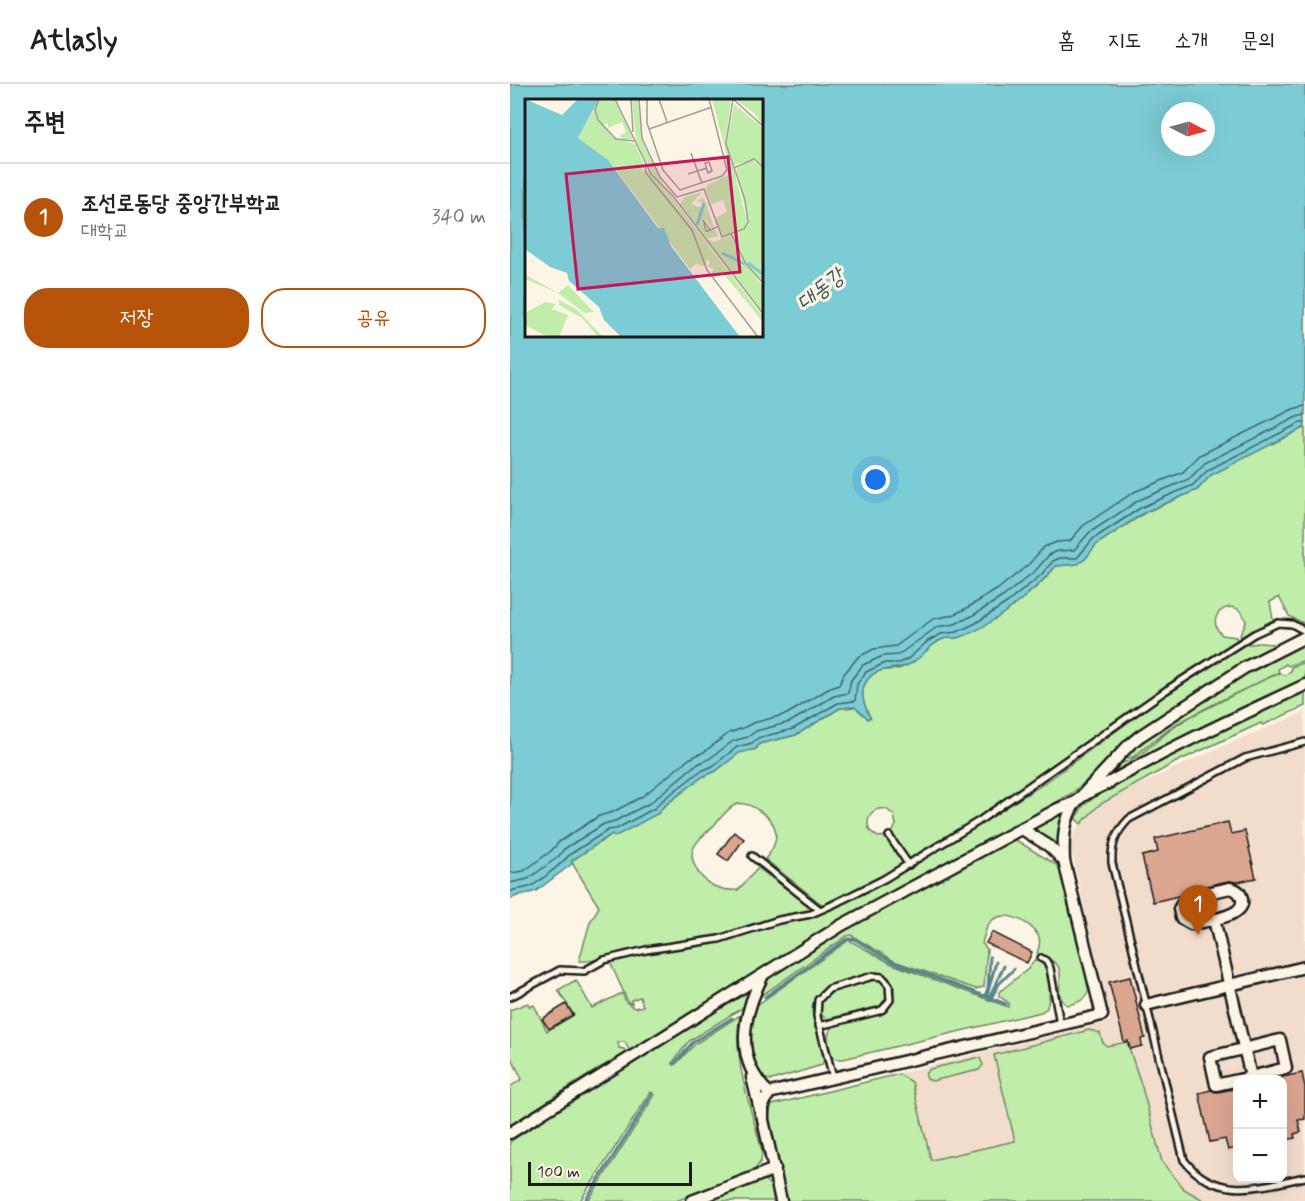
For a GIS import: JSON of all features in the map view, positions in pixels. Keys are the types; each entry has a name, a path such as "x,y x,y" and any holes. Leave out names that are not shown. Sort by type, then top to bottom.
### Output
{"street":[{"path":"769,1093 1102,1015 1064,861 1063,838 1066,824 1076,802 1129,745 1157,723 1244,668 1305,637"},
{"path":"510,1133 842,925 1076,802 1124,774 1305,685"},
{"path":"1022,829 1049,846 1064,861"},
{"path":"1230,888 1238,891 1243,903 1239,911 1214,919 1187,923 1179,913 1180,905 1186,898 1230,888"},
{"path":"1214,919 1250,1075"},
{"path":"1146,1005 1305,967"},
{"path":"764,974 750,1005 745,1026 745,1042 781,1201"},
{"path":"1233,1081 1216,1085 1210,1057 1280,1040 1286,1068 1259,1075"},
{"path":"751,1072 769,1093"},
{"path":"763,1120 763,1106 769,1093"},
{"path":"692,1201 774,1170"}],"lane":[{"path":"510,997 560,970 584,971 604,960 646,950 719,939 820,910 909,865 978,821 1165,691 1254,634 1278,623 1292,624 1305,631"},
{"path":"1236,634 1241,642"},
{"path":"1305,742 1245,758 1129,819 1120,829 1111,852 1184,1160 1192,1172 1204,1182 1233,1191 1305,1177"},
{"path":"889,836 909,865"},
{"path":"752,856 820,910"},
{"path":"1041,958 1046,961 1050,969 1060,1024"},
{"path":"819,1026 883,1009 890,1000 889,985 882,977 873,976 828,989 818,1000 816,1008 819,1026 833,1078"}],"shaded area":[{"path":"1305,712 1305,1201 1150,1201 924,1169 900,1073 1110,1021 1071,849 1072,836 1099,805 1227,744"}],"green space":[{"path":"1305,427 1305,624 1289,616 1279,597 1270,602 1273,620 1242,638 1240,635 1246,622 1242,613 1236,608 1223,609 1215,620 1216,627 1222,635 1236,637 1237,641 976,819 907,860 891,835 896,825 894,815 886,809 873,812 868,822 870,831 878,837 888,836 905,862 882,877 829,904 820,903 765,859 776,839 771,821 751,806 734,805 725,812 693,849 692,856 698,872 716,887 738,890 758,868 808,905 811,912 705,938 622,951 591,961 579,961 590,922 599,907 571,861 612,834 659,813 663,807 702,777 716,771 740,752 756,749 759,744 796,735 840,708 855,707 870,717 864,703 863,688 872,675 907,665 932,645 945,638 961,637 973,632 1025,597 1056,566 1078,564 1097,544 1146,512 1197,490 1211,475"},
{"path":"1305,642 1305,660 1288,666 1286,664 1278,669 1279,672 1176,724 1133,757 1122,759 1164,725 1210,694"},
{"path":"1259,643 1273,644 1274,648 1250,658 1163,715 1072,793 630,1052 625,1042 618,1042 619,1048 624,1049 627,1053 510,1125 510,1087 522,1079 510,1055 510,1010 528,1003 530,1007 534,1005 547,1031 574,1015 558,990 576,980 592,1008 622,993 626,1002 634,1008 643,1006 640,997 631,1000 632,1004 628,1002 610,962 719,941 778,924 817,916 879,886 1042,785 1167,694 1236,648"},
{"path":"1305,662 1305,680 1161,749 1125,771 1119,771 1115,766 1120,761 1123,763 1144,752 1169,731 1200,711 1279,673 1285,675 1291,671 1291,667"},
{"path":"1305,689 1305,706 1263,725 1261,723 1176,762 1099,805 1081,824 1076,819 1083,806 1130,776 1219,729"},
{"path":"1063,812 1059,844 1056,846 1035,828"},
{"path":"1012,840 1016,840 1063,871 1090,984 1088,993 1083,999 1067,1005 1063,1001 1059,991 1060,971 1051,960 1037,953 1040,942 1038,935 1021,920 1007,916 993,920 986,929 982,943 987,949 984,987 976,989 894,961 851,935 847,936 758,998 689,1041 672,1063 675,1065 695,1044 740,1015 738,1048 740,1065 762,1151 761,1161 754,1171 676,1201 588,1201 655,1095 651,1092 580,1201 510,1201 510,1142 620,1069 847,927"},
{"path":"849,940 892,964 1008,1007 1009,1003 999,996 999,992 1028,969 1035,960 1045,965 1047,970 1049,992 1047,1008 1041,1012 836,1059 828,1044 828,1035 832,1027 885,1012 893,997 893,985 887,976 875,974 857,977 816,997 812,1014 823,1049 822,1065 772,1080 765,1079 754,1063 750,1044 757,1005"},
{"path":"874,979 883,982 888,992 880,1006 827,1019 820,1014 820,1005 830,993"},
{"path":"1089,1030 1100,1033 1103,1043 1107,1046 1127,1042 1142,1087 1162,1162 1184,1189 1205,1201 787,1201 768,1119 772,1105 899,1074 912,1082 931,1160 1015,1141 994,1055"},
{"path":"980,1058 983,1065 979,1070 932,1081 927,1079 925,1074 930,1069"},
{"path":"764,1179 771,1186 775,1201 714,1201 716,1197"}],"water":[{"name":"대동강","path":"510,84 1305,84 1305,427 1211,475 1197,490 1145,512 1097,544 1078,564 1056,566 1025,597 986,625 961,637 938,641 905,666 882,670 872,675 863,688 864,703 870,717 868,719 855,707 840,708 796,735 759,744 756,749 739,753 716,771 702,777 663,807 659,813 614,837 612,834 571,861 573,863 536,891 510,900"}],"building":[{"path":"1228,822 1231,834 1245,831 1256,878 1238,882 1228,881 1184,891 1178,896 1153,902 1142,856 1158,852 1155,839"},
{"path":"734,832 744,839 728,861 718,854"},
{"path":"992,932 1032,952 1027,963 986,943"},
{"path":"1130,977 1145,1038 1141,1039 1142,1046 1130,1049 1128,1041 1124,1042 1109,982"},
{"path":"566,1004 573,1015 549,1029 542,1019"},
{"path":"1302,1073 1305,1087 1305,1119 1298,1120 1301,1132 1294,1134 1295,1138 1287,1140 1287,1129 1287,1076"},
{"path":"1233,1089 1233,1149 1228,1150 1225,1139 1210,1142 1199,1093 1211,1090 1218,1092"}],"waterway":[{"path":"765,997 847,939 854,939 893,962 1006,1004"},
{"path":"985,996 988,988 990,957"},
{"path":"987,995 996,962"},
{"path":"989,998 1004,966"},
{"path":"991,998 999,984 1014,969"},
{"path":"674,1064 693,1042 732,1018"},
{"path":"585,1201 652,1095"}],"place":[{"name":"조선로동당 중앙간부학교","path":"1198,935"}]}
